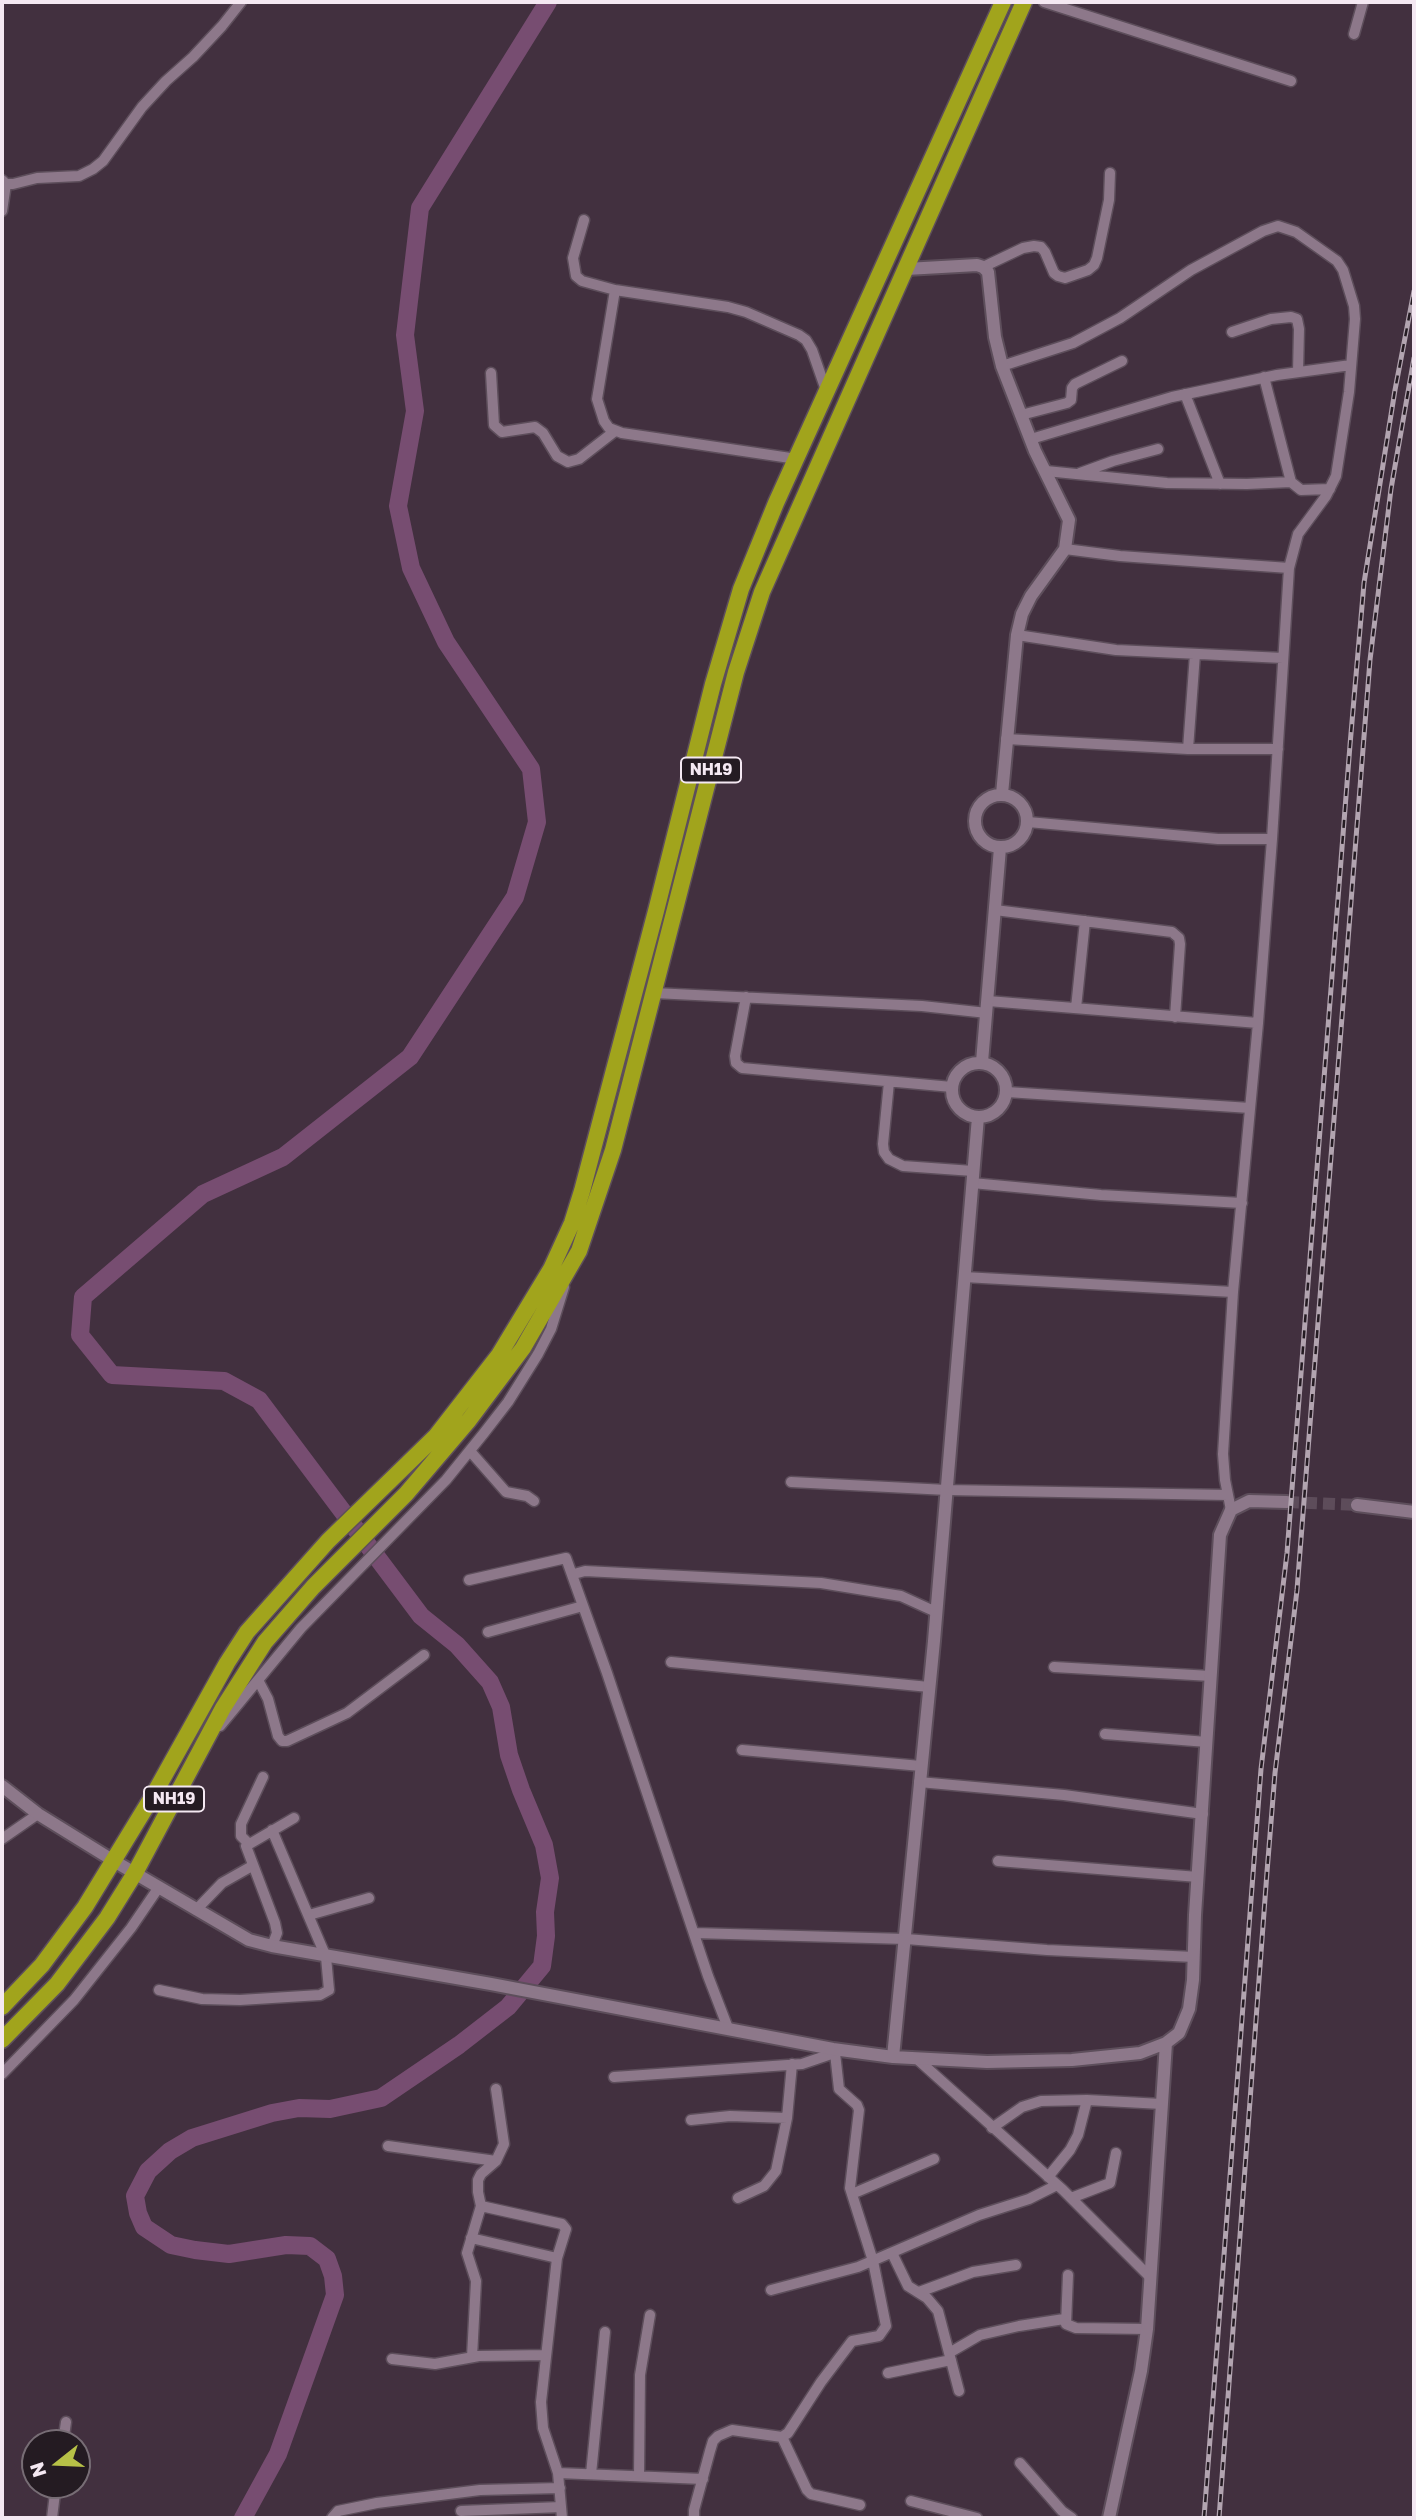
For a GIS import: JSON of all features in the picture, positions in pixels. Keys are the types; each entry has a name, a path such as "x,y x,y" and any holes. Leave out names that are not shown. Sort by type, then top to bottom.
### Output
{"highway":[{"name":"NH19","path":"2,2007 65,1936 114,1861 247,1632 328,1541 422,1451 466,1400 499,1355 563,1246 585,1178 726,635 761,538 1003,2"},
{"name":"NH19","path":"2,2040 57,1984 107,1918 135,1873 246,1670 265,1642 298,1603 433,1464 523,1348 571,1267 590,1226 602,1189 736,672 762,592 1024,2"}],"street":[{"path":"2,211 4,182 79,176 97,166 142,107 208,42 241,2"},
{"path":"1044,2 1291,80"},
{"path":"1354,34 1363,2"},
{"path":"906,269 984,267 1023,248 1034,246 1041,247 1058,276 1065,278 1088,270 1094,265 1102,239 1110,173"},
{"path":"584,220 573,258 576,276 591,285 615,290 728,307 799,335 813,350 827,393"},
{"path":"2,1786 38,1814 196,1910 249,1940 272,1947 491,1984 728,2028 839,2052 987,2062 1072,2060 1140,2053 1166,2043 1179,2033 1189,2009 1194,1957 1217,1565 1220,1535 1231,1510 1223,1454 1233,1292 1251,1108 1272,839 1289,568 1298,534 1331,489 1336,476 1351,365 1354,306 1343,270 1327,251 1296,232 1278,226 1263,231 1191,270 1121,318 1073,343 1002,366"},
{"path":"984,267 990,278 995,337 1002,366 1031,439 1069,520 1065,549 1031,596 1022,614 1017,635 1002,794"},
{"path":"615,290 597,399 604,421 615,431 797,459"},
{"path":"1232,332 1271,319 1297,319 1298,372"},
{"path":"1021,415 1068,402 1075,384 1122,361"},
{"path":"1031,439 1185,394 1264,377 1351,365"},
{"path":"491,373 494,425 502,432 535,427 543,433 557,456 568,462 579,458 615,431"},
{"path":"1264,377 1291,482 1301,490 1331,489"},
{"path":"1185,394 1220,484"},
{"path":"1077,474 1158,449"},
{"path":"1046,471 1167,482 1291,482"},
{"path":"1065,549 1120,556 1289,568"},
{"path":"1017,635 1116,650 1283,658"},
{"path":"1188,749 1195,654"},
{"path":"1006,739 1188,749 1278,749"},
{"path":"1002,794 1016,799 1022,805 1028,821 1021,838 1015,844 1000,848 982,839 975,824 978,807 984,801 1002,794"},
{"path":"1028,821 1218,839 1272,839"},
{"path":"982,1062 1000,848"},
{"path":"995,910 1172,932 1179,938 1175,1017"},
{"path":"1076,1008 1086,921"},
{"path":"654,993 922,1006 1076,1008 1258,1023"},
{"path":"746,997 735,1056 736,1063 743,1068 952,1087"},
{"path":"982,1062 1003,1075 1007,1092 1001,1108 994,1113 978,1117 969,1115 956,1104 952,1087 965,1066 982,1062"},
{"path":"889,1082 884,1153 889,1159 903,1166 1101,1195 1242,1203"},
{"path":"1007,1092 1251,1108"},
{"path":"894,2057 947,1490 978,1117"},
{"path":"200,1751 301,1628 446,1480 508,1402 551,1329 571,1267"},
{"path":"964,1277 1233,1292"},
{"path":"470,1451 506,1492 527,1496 534,1501"},
{"path":"791,1482 947,1490 1228,1495"},
{"path":"1231,1510 1249,1502 1287,1502"},
{"path":"1357,1505 1414,1513"},
{"path":"469,1580 566,1558 574,1574 728,2028"},
{"path":"574,1574 584,1571 821,1583 901,1596 936,1612"},
{"path":"488,1632 583,1606"},
{"path":"258,1680 268,1699 278,1736 282,1741 287,1741 353,1709 424,1655"},
{"path":"671,1662 929,1687"},
{"path":"1054,1667 1211,1675"},
{"path":"1105,1734 1207,1742"},
{"path":"742,1750 921,1766"},
{"path":"248,1843 241,1836 241,1824 262,1777"},
{"path":"919,1782 1064,1795 1203,1814"},
{"path":"2,1839 38,1814"},
{"path":"272,1947 276,1933 275,1923 246,1852 246,1846 294,1818"},
{"path":"159,1990 202,1999 240,2000 320,1995 329,1990 327,1956 272,1830"},
{"path":"998,1861 1198,1877"},
{"path":"196,1910 222,1883 252,1866"},
{"path":"2,2074 74,2000 131,1928 159,1886"},
{"path":"309,1915 369,1898"},
{"path":"694,1933 906,1939 1047,1950 1194,1957"},
{"path":"1109,2518 1141,2371 1147,2329 1166,2043"},
{"path":"614,2077 812,2062 839,2052"},
{"path":"694,2518 713,2441 732,2430 782,2437 788,2433 852,2341 879,2336 883,2332 886,2319 873,2261 852,2194 851,2180 859,2110 839,2089 839,2052"},
{"path":"916,2058 1071,2198 1150,2277"},
{"path":"738,2198 764,2186 776,2171 787,2118 792,2064"},
{"path":"472,2357 477,2288 467,2257 481,2206 478,2180 496,2161 504,2144 496,2089"},
{"path":"992,2128 1031,2103 1055,2099 1162,2104"},
{"path":"1048,2177 1070,2150 1078,2134 1087,2100"},
{"path":"691,2120 730,2116 787,2118"},
{"path":"388,2146 496,2161"},
{"path":"1071,2198 1110,2183 1116,2153"},
{"path":"852,2194 934,2160"},
{"path":"771,2290 873,2261 979,2215 1029,2199 1057,2185"},
{"path":"481,2206 564,2225 565,2232 557,2258 541,2415 558,2473 562,2518"},
{"path":"471,2238 557,2258"},
{"path":"892,2253 903,2280 933,2303 938,2311 960,2390"},
{"path":"919,2292 973,2272 1016,2265"},
{"path":"1068,2274 1066,2324 1076,2328 1147,2329"},
{"path":"639,2476 640,2375 650,2315"},
{"path":"888,2372 950,2356 980,2335 1065,2319"},
{"path":"591,2474 605,2332"},
{"path":"391,2360 435,2364 494,2355 546,2356"},
{"path":"65,2429 66,2422"},
{"path":"782,2437 811,2494 860,2505"},
{"path":"1020,2463 1062,2511 1072,2518"},
{"path":"558,2473 703,2479"},
{"path":"332,2518 338,2511 377,2503 480,2490 560,2488"},
{"path":"52,2518 54,2499"},
{"path":"911,2501 977,2518"},
{"path":"461,2511 561,2507"}],"waterway":[{"path":"243,2518 278,2454 335,2295 333,2276 327,2259 310,2246 286,2245 229,2254 171,2245 144,2227 135,2196 148,2171 170,2151 192,2138 272,2113 299,2108 330,2109 381,2098 459,2045 508,2007 542,1966 550,1878 544,1845 509,1755 501,1707 490,1682 457,1645 421,1616 259,1400 224,1381 112,1375 80,1335 83,1297 203,1194 283,1157 410,1057 515,897 537,822 531,769 446,642 411,568 398,506 415,411 405,335 420,208 548,2"}],"tunnel":[{"path":"1287,1502 1357,1505"}],"railway":[{"path":"1204,2518 1261,1769 1287,1553 1364,583 1414,291"},
{"path":"1219,2518 1275,1773 1297,1590 1370,660 1391,489 1414,358"}]}
